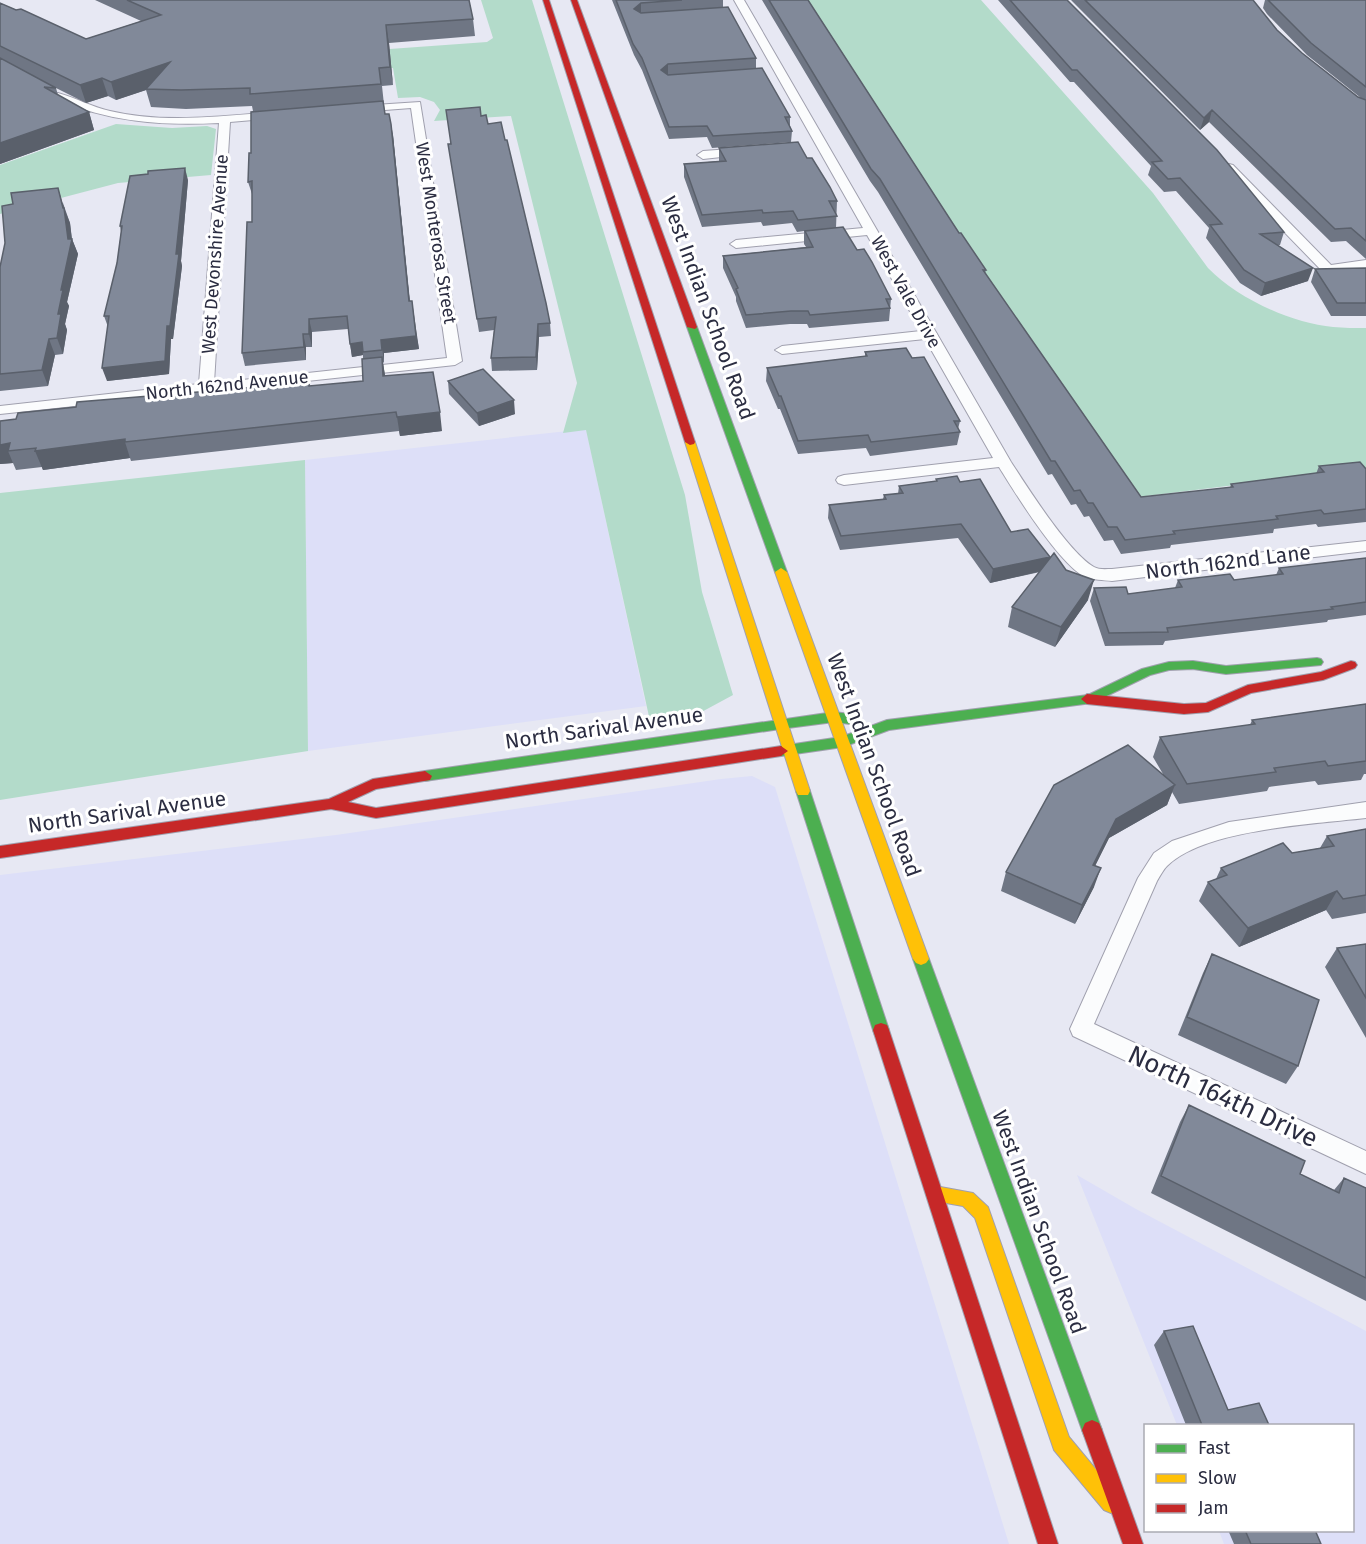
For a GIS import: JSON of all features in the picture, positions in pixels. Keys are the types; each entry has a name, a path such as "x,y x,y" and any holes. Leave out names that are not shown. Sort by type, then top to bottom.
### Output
{"main road":[{"path":"546,0 1048,1544"},
{"name":"West Indian School Road","path":"574,0 1133,1544"},
{"name":"North Sarival Avenue","path":"1092,698 1146,672 1169,666 1193,665 1226,670 1309,662 1351,665 1366,663"},
{"name":"North Sarival Avenue","path":"331,804 376,813 843,742 887,725 1092,698 1155,707 1185,709 1208,707 1248,689 1323,676 1351,665"},
{"name":"North Sarival Avenue","path":"1224,686 1248,689"},
{"name":"North Sarival Avenue","path":"1114,701 1169,693"},
{"name":"North Sarival Avenue","path":"0,852 331,804 373,784 780,724 834,717 887,725"},
{"path":"935,1194 964,1197 973,1201 982,1213 1061,1443 1124,1518"}],"street":[{"name":"West Vale Drive","path":"740,8 816,146 872,231 1004,462 1037,512 1089,572"},
{"path":"48,91 77,106 116,118 188,123 285,115"},
{"name":"West Monterosa Street","path":"344,110 416,104 455,361"},
{"name":"West Devonshire Avenue","path":"206,388 225,119"},
{"path":"702,155 762,150"},
{"path":"1220,160 1328,269 1366,264"},
{"path":"736,244 872,231"},
{"path":"782,350 929,334"},
{"name":"North 162nd Avenue","path":"0,410 455,361"},
{"path":"844,480 1004,462"},
{"name":"North 162nd Lane","path":"1089,572 1112,575 1366,546"},
{"name":"North 164th Drive","path":"1366,810 1210,833 1185,843 1160,860 1148,878 1081,1029 1366,1162"}],"shaded area":[{"path":"586,429 646,706 308,751 305,460"},
{"path":"752,776 775,787 1009,1544 0,1544 0,875 336,835"},
{"path":"1077,1175 1136,1209 1366,1331 1366,1544 1224,1544 1219,1532 1354,1532 1354,1424 1177,1424"}],"green space":[{"path":"481,0 532,0 685,495 702,592 733,695 696,715 650,721 586,430 563,433 577,383 511,116 434,121 440,110 434,102 420,97 398,98 393,68 212,81 208,62 487,42 493,38"},
{"path":"805,0 981,0 1153,193 1208,268 1220,279 1249,299 1300,320 1333,327 1366,328 1366,469 1138,497 1091,434"},
{"path":"116,124 172,128 207,126 216,129 211,175 118,183 0,214 0,165"},
{"path":"305,460 308,751 0,800 0,493"}],"building":[{"path":"127,0 469,0 473,19 386,25 390,67 379,68 381,84 250,94 250,88 146,89 170,62 111,82 102,78 80,85 0,46 0,3 16,10 21,9 86,39 161,15"},
{"path":"616,0 682,0 641,3 634,9 641,13 728,7 756,58 668,64 661,70 668,75 762,68 790,117 785,117 792,131 713,136 707,126 669,127"},
{"path":"769,0 808,0 959,233 986,270 983,270 1141,497 1233,487 1231,484 1324,472 1319,466 1360,462 1366,469 1366,509 1324,514 1321,510 1276,516 1278,519 1173,531 1175,534 1125,540 1117,527 1108,527 1093,503 1088,503 1080,490 1074,491 1055,461 1051,461"},
{"path":"1010,0 1067,0 1217,150 1284,232 1260,234 1313,268 1265,283 1244,270 1210,225 1222,224 1180,178 1168,179 1152,162 1162,161 1077,70 1072,70"},
{"path":"1085,0 1253,0 1277,30 1302,53 1358,97 1366,100 1366,241 1351,228 1335,229 1212,110 1204,118"},
{"path":"1268,0 1366,0 1366,87 1311,43"},
{"path":"0,58 56,88 44,87 89,112 0,143"},
{"path":"383,101 385,114 389,114 391,124 409,301 412,301 416,336 381,340 382,350 363,352 362,342 350,344 347,316 309,319 309,334 303,334 304,347 242,353 247,222 252,222 252,181 248,182 251,112"},
{"path":"480,107 481,116 486,115 488,124 501,122 546,303 550,323 538,324 536,357 491,358 496,317 477,319 448,144 451,144 446,110"},
{"path":"798,142 807,158 812,158 830,187 837,201 829,201 837,216 798,220 793,211 763,213 762,210 702,215 684,164 726,161 719,148"},
{"path":"185,168 176,254 179,254 170,326 167,326 165,361 102,368 109,316 104,316 117,263 122,226 120,226 130,176 148,174 148,171"},
{"path":"58,188 64,208 68,239 72,239 61,290 63,290 58,314 61,314 57,338 49,339 42,370 0,374 0,267 5,243 2,206 13,204 11,193"},
{"path":"843,227 857,250 864,249 872,262 891,299 886,299 890,308 810,315 808,311 791,311 746,315 736,289 738,288 723,256 813,247 805,231"},
{"path":"1366,268 1366,303 1337,303 1315,269"},
{"path":"906,348 912,358 924,357 960,421 954,421 960,432 871,442 868,435 798,441 781,396 767,368 867,356 865,352"},
{"path":"382,357 383,376 433,372 440,412 397,417 396,412 125,442 125,439 35,451 36,448 8,451 10,443 0,445 0,421 16,419 18,413 76,407 77,402 258,387 259,383 309,379 309,386 363,381 362,359"},
{"path":"483,369 514,400 477,413 448,381"},
{"path":"957,476 960,482 980,479 1011,532 1028,529 1050,557 993,569 961,524 841,536 829,505 886,499 884,495 903,493 899,486"},
{"path":"1054,553 1066,570 1094,580 1061,627 1012,607"},
{"path":"1366,558 1366,602 1331,607 1333,609 1167,628 1168,632 1109,633 1094,588 1126,587 1128,594 1182,587 1178,580 1230,574 1234,580 1283,574 1279,568"},
{"path":"1366,704 1366,761 1328,766 1325,761 1274,768 1276,772 1187,784 1160,737 1255,724 1252,720"},
{"path":"1128,745 1175,785 1116,819 1093,865 1101,868 1082,905 1006,872 1054,785"},
{"path":"1366,829 1366,895 1343,899 1337,891 1248,928 1208,882 1227,875 1221,868 1283,843 1292,853 1334,846 1327,836"},
{"path":"1366,944 1366,998 1337,948"},
{"path":"1212,954 1319,1000 1298,1066 1187,1017"},
{"path":"1189,1105 1305,1161 1300,1174 1339,1193 1344,1178 1366,1188 1366,1278 1161,1176"},
{"path":"1193,1326 1228,1410 1259,1403 1269,1424 1202,1424 1164,1331"},
{"path":"1246,1532 1316,1532 1321,1544 1251,1544"}],"traffic: fast":[{"path":"692,327 781,572"},
{"path":"1092,698 1146,672 1169,666 1193,665 1226,670 1317,662"},
{"path":"781,751 843,742 887,725 1087,699"},
{"path":"425,776 780,724 834,717 850,719"},
{"path":"803,791 881,1030"},
{"path":"921,959 1092,1430"}],"traffic: slow":[{"path":"690,442 803,791"},
{"path":"781,572 921,959"},
{"path":"935,1194 967,1199 982,1213 1061,1443 1111,1503"}],"traffic: jam":[{"path":"546,0 690,442"},
{"path":"574,0 692,327"},
{"path":"1087,699 1184,709 1208,707 1248,689 1323,676 1351,665"},
{"path":"331,804 376,813 781,751"},
{"path":"0,852 331,804 373,784 425,776"},
{"path":"881,1030 1048,1544"},
{"path":"1092,1430 1133,1544"}]}
